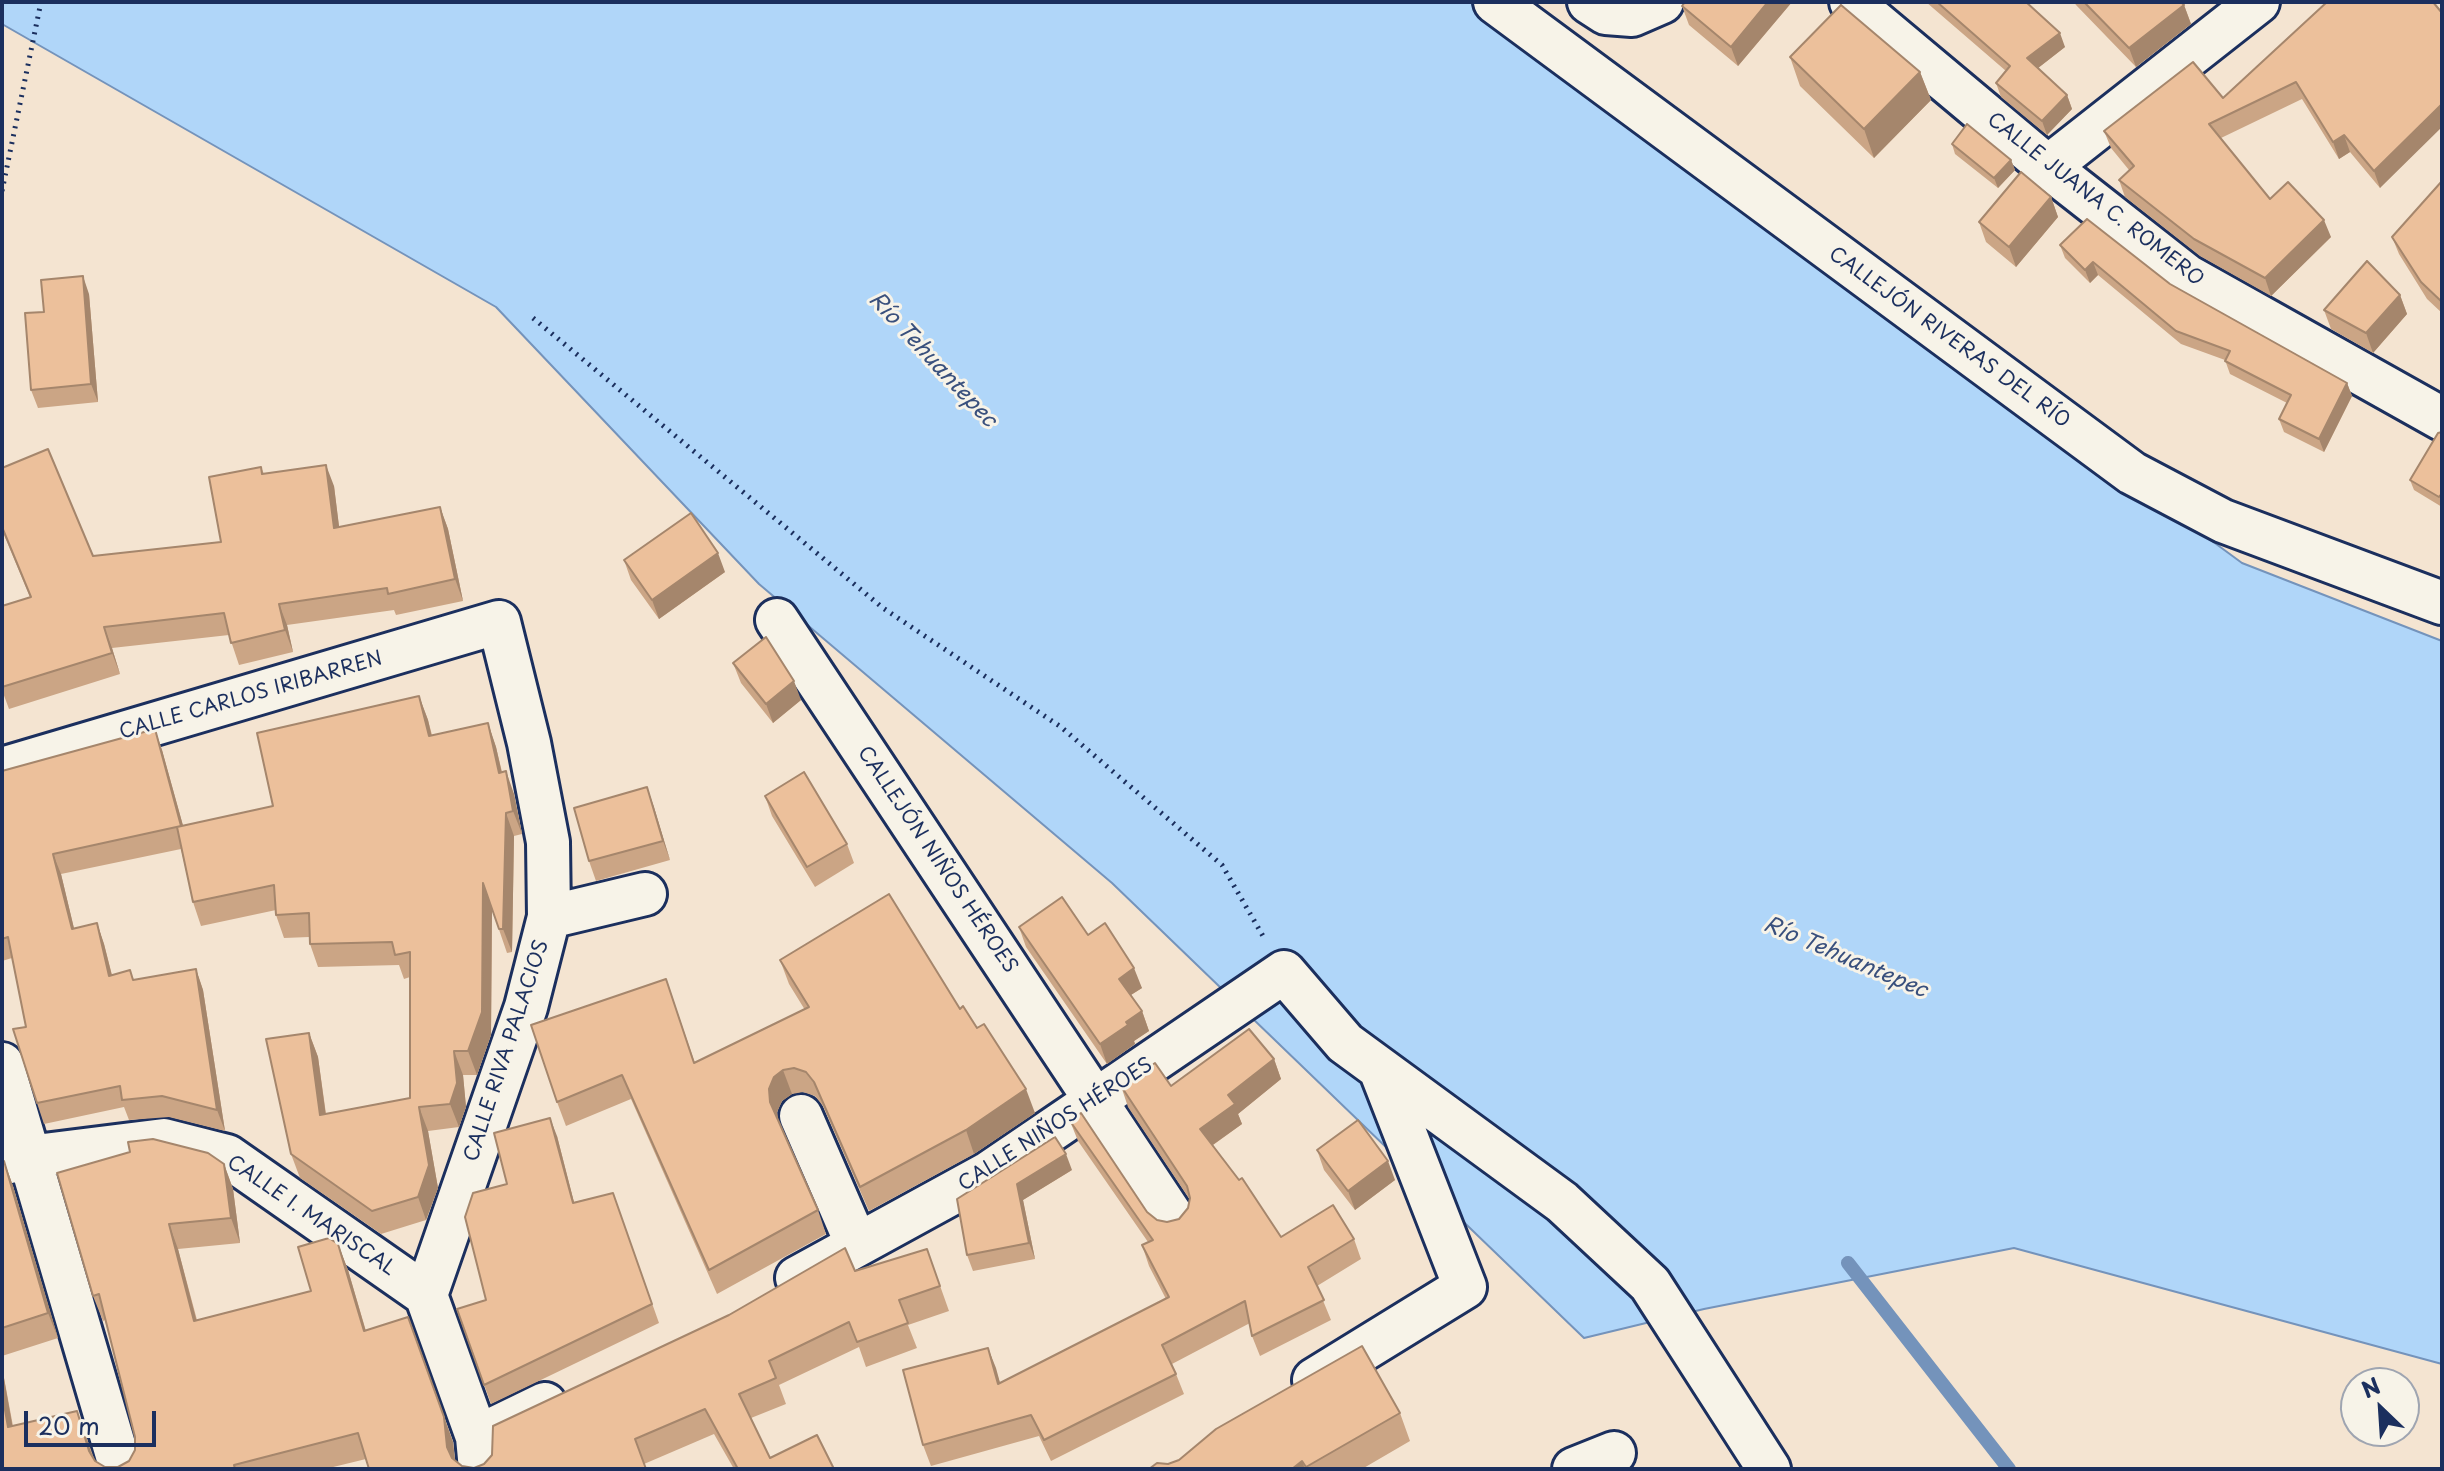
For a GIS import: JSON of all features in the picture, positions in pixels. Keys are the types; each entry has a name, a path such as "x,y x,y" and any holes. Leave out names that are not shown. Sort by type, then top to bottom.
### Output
{"street":[{"name":"CALLEJÓN RIVERAS DEL RÍO","path":"1495,2 2132,473 2223,521 2442,603"},
{"path":"1589,2 1606,13 1632,15 1662,2"},
{"name":"CALLE JUANA C. ROMERO","path":"1851,2 2048,167 2187,276 2442,419"},
{"path":"2048,167 2258,2"},
{"name":"CALLEJÓN NIÑOS HÉROES","path":"777,620 1174,1219"},
{"name":"CALLE CARLOS IRIBARREN","path":"2,769 499,622"},
{"name":"CALLE RIVA PALACIOS","path":"426,1295 526,1007 549,917 548,842 529,743 499,622"},
{"path":"549,917 645,894"},
{"path":"1284,972 1345,1043 1562,1202 1650,1284 1769,1469"},
{"name":"CALLE NIÑOS HÉROES","path":"768,1294 987,1174 1284,972"},
{"path":"2,1064 15,1161 121,1469"},
{"path":"1275,1403 1465,1287 1380,1069"},
{"path":"801,1116 857,1245"},
{"name":"CALLE I. MARISCAL","path":"15,1161 164,1140 227,1156 426,1295"},
{"path":"426,1295 479,1453 576,1389"},
{"path":"1574,1469 1614,1453"}],"path":[{"path":"2,191 41,2"},
{"path":"533,318 883,608 1061,727 1222,865 1284,972"}],"water":[{"path":"2,2 1479,2 2242,563 2442,641 2442,1364 2014,1248 1704,1309 1584,1338 1112,883 759,584 496,307 2,24"}],"building":[{"path":"1685,2 1768,2 1731,47 1682,6"},
{"path":"1937,2 2026,2 2060,33 2027,58 2067,95 2042,121 1996,83 2010,66"},
{"path":"2084,2 2181,2 2184,5 2129,48"},
{"path":"2327,2 2433,2 2442,13 2442,104 2374,171 2344,135 2333,142 2296,82 2209,124 2270,199 2288,182 2324,220 2265,278 2194,239 2119,180 2134,166 2104,131 2193,62 2223,98"},
{"path":"1841,5 1920,72 1864,129 1790,57"},
{"path":"1967,124 2011,160 1994,178 1952,144"},
{"path":"2021,172 2051,197 2009,247 1979,222"},
{"path":"2442,181 2442,302 2421,282 2392,237"},
{"path":"2087,219 2170,284 2347,383 2319,439 2279,419 2291,395 2225,361 2230,351 2176,331 2093,262 2085,270 2060,245"},
{"path":"2367,261 2400,295 2366,333 2324,310"},
{"path":"83,276 91,384 31,390 25,313 44,312 41,280"},
{"path":"2442,432 2442,493 2439,497 2410,480 2438,433"},
{"path":"48,449 93,556 221,542 209,477 261,467 262,474 326,465 334,528 440,507 455,579 388,594 387,588 279,604 285,630 231,643 224,613 104,627 112,653 2,687 2,606 31,597 2,527 2,468"},
{"path":"691,513 718,553 652,600 624,560"},
{"path":"766,637 794,681 766,704 733,663"},
{"path":"419,696 429,736 488,723 499,773 506,771 513,811 506,813 503,929 499,929 483,883 482,1012 468,1051 454,1051 457,1083 450,1104 419,1107 429,1165 418,1197 372,1211 291,1154 266,1039 309,1033 320,1115 410,1098 410,952 395,955 392,942 310,944 309,913 276,915 274,885 193,902 177,827 273,806 257,733"},
{"path":"155,729 181,826 53,854 72,929 97,923 109,976 130,970 133,980 196,969 217,1110 162,1096 122,1100 120,1086 37,1103 13,1029 26,1027 8,937 2,939 2,771"},
{"path":"804,772 847,844 807,867 765,796"},
{"path":"647,787 663,841 589,861 574,808"},
{"path":"889,894 960,1009 963,1006 977,1028 984,1024 1026,1089 966,1130 860,1187 814,1082 806,1072 794,1068 783,1070 774,1077 769,1089 770,1102 818,1210 709,1270 622,1075 557,1102 531,1025 666,979 694,1063 809,1007 780,960"},
{"path":"1062,897 1088,935 1105,923 1134,968 1119,979 1142,1011 1100,1044 1019,927"},
{"path":"1249,1029 1274,1059 1228,1095 1235,1104 1200,1129 1239,1180 1242,1178 1281,1237 1333,1205 1354,1239 1308,1267 1324,1300 1252,1336 1245,1301 1162,1345 1176,1374 1044,1440 1031,1415 923,1445 903,1370 988,1348 998,1384 1169,1297 1142,1245 1153,1240 1070,1121 1081,1113 1147,1212 1157,1220 1167,1222 1179,1219 1188,1208 1190,1198 1187,1186 1121,1086 1155,1063 1171,1086"},
{"path":"550,1118 573,1203 613,1193 652,1304 484,1385 457,1309 486,1300 465,1217 473,1193 507,1184 494,1133"},
{"path":"1358,1120 1388,1161 1348,1191 1317,1150"},
{"path":"1055,1137 1066,1154 1017,1184 1029,1243 967,1255 957,1199"},
{"path":"153,1139 208,1153 224,1164 231,1218 169,1224 194,1321 311,1291 298,1247 329,1238 338,1244 364,1331 408,1317 444,1417 447,1447 452,1458 462,1466 474,1468 484,1464 492,1455 493,1426 729,1315 845,1248 855,1271 927,1249 940,1286 899,1300 908,1323 857,1342 849,1322 769,1361 776,1378 739,1394 770,1458 817,1435 834,1469 738,1469 705,1409 635,1439 646,1469 369,1469 358,1433 234,1465 235,1469 2,1469 2,1393 8,1427 77,1411 95,1461 105,1467 118,1467 129,1461 135,1450 135,1437 99,1294 93,1296 57,1173 130,1152 128,1142"},
{"path":"2,1161 48,1313 2,1328"},
{"path":"1362,1346 1400,1413 1306,1467 1302,1461 1292,1469 1149,1469 1157,1463 1168,1464 1179,1460 1216,1429"}],"waterway":[{"name":"Río Tehuantepec","path":"1848,1263 2009,1469"}]}
